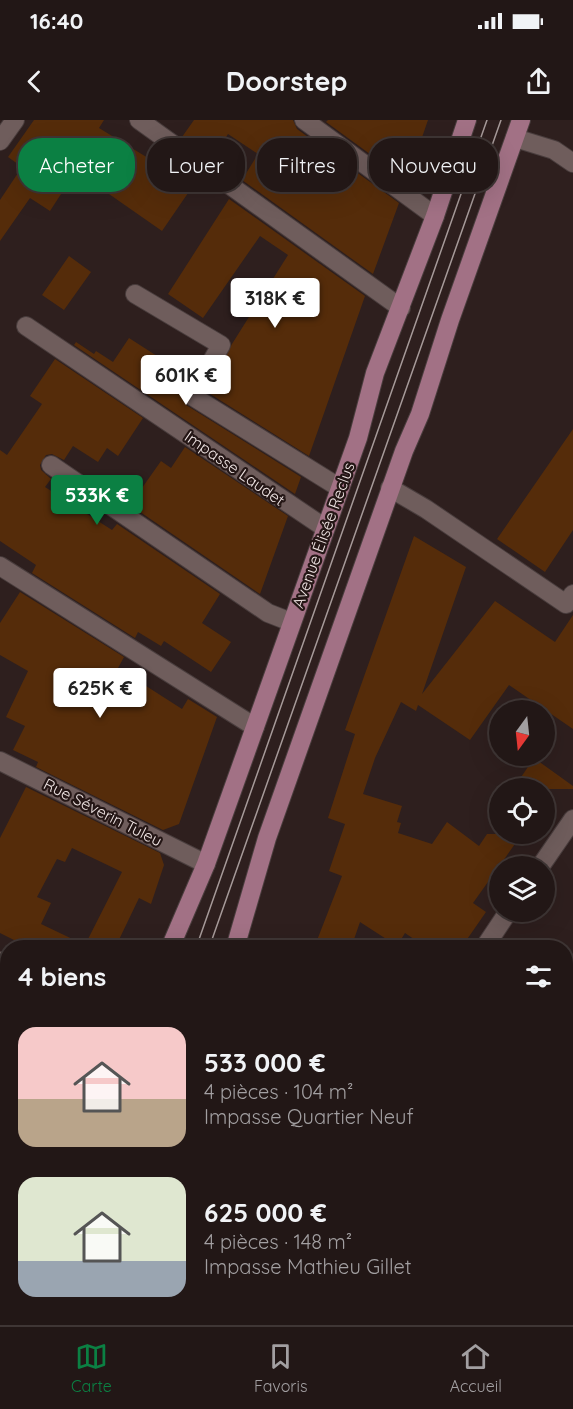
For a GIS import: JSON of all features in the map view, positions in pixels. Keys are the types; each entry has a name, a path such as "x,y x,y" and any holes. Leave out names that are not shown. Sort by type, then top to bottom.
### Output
{"main road":[{"name":"Avenue Élisée Reclus","path":"173,940 206,864 358,438 375,373 435,216 467,120"},
{"path":"237,940 267,838 390,488 433,379 450,320 521,120"}],"street":[{"path":"0,141 15,120"},
{"path":"139,120 401,308"},
{"path":"303,120 435,216"},
{"path":"514,138 554,150 573,163"},
{"path":"135,294 220,345 192,396 340,488"},
{"name":"Impasse Laudet","path":"26,326 326,528"},
{"path":"51,465 268,613 291,622"},
{"path":"390,488 426,509 566,604 573,594"},
{"path":"0,566 255,727"},
{"name":"Rue Séverin Tuleu","path":"0,761 206,864"},
{"path":"548,856 573,819"},
{"path":"489,940 501,922"}],"building":[{"path":"34,120 104,120 99,128 115,138 21,138"},
{"path":"194,120 293,120 297,129 309,138 257,138 257,153 245,145 245,138 234,138 228,134 225,138 182,137"},
{"path":"328,120 428,120 422,138 369,138 369,153 357,145 357,138 348,138 326,122"},
{"path":"18,143 18,164 8,157"},
{"path":"135,150 147,157 147,192 189,192 162,231 106,192 135,192"},
{"path":"257,156 257,191 245,182 245,175"},
{"path":"18,173 18,192 62,192 50,211 30,198 0,241 0,200"},
{"path":"357,173 369,181 369,192 384,192 399,203 373,274 259,192 357,192"},
{"path":"229,199 365,296 309,456 207,392 232,344 288,255 260,236 203,318 168,294"},
{"path":"69,256 91,272 64,310 42,295"},
{"path":"129,338 171,365 164,375 183,388 181,396 186,405 301,477 295,494 74,345 76,342 94,354 96,351 113,362"},
{"path":"55,359 143,418 118,456 107,448 98,462 73,446 64,460 52,454 46,455 40,465 41,470 51,479 45,487 112,530 117,524 220,594 202,623 231,642 211,672 164,641 161,646 138,632 135,638 32,573 36,565 0,541 0,450 7,455 42,404 30,396"},
{"path":"573,429 573,530 545,572 497,539"},
{"path":"185,447 288,516 260,594 130,505 161,461 171,468"},
{"path":"414,536 466,567 422,694 495,601 555,642 573,615 573,729 555,717 555,700 531,700 509,685 498,700 489,700 489,713 470,740 418,705 416,711 401,702 375,758 363,794 402,806 397,822 401,823 398,833 432,844 447,822 479,846 487,834 489,834 489,844 515,844 506,856 489,856 489,880 473,903 486,912 467,940 415,940 405,933 401,940 388,940 360,922 354,940 317,940 342,876 329,871 345,824 328,818 355,734 345,730"},
{"path":"20,592 124,657 118,668 182,709 188,699 217,717 179,824 163,830 36,767 38,762 13,750 25,726 6,717 28,671 0,655 0,623"},
{"path":"529,766 545,766 573,786 573,789 555,789 555,778 520,778"},
{"path":"26,787 160,853 164,865 151,904 139,898 119,940 88,940 122,872 72,848 65,862 57,859 37,897 51,903 41,924 75,940 14,940 0,933 0,838"}],"tram line":[{"path":"199,940 487,120"},
{"path":"212,940 501,120"}]}
